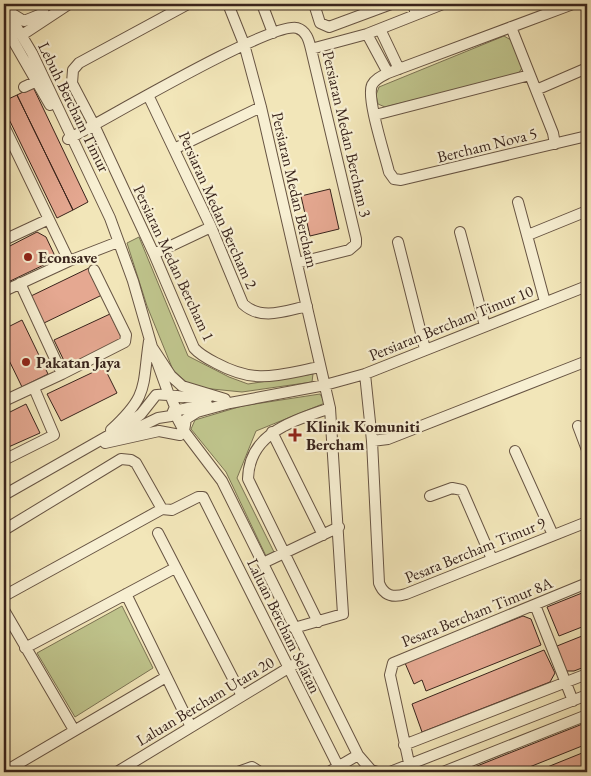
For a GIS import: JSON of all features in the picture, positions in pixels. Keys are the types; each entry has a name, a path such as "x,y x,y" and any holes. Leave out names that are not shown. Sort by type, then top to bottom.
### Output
{"street":[{"path":"32,52 34,36 47,15 59,4"},
{"path":"29,67 30,63 20,33 47,15 69,4"},
{"name":"Persiaran Medan Bercham 1","path":"188,4 76,66 71,75 72,83 94,125 154,254 194,348 202,355 225,368 252,377 320,367"},
{"name":"Persiaran Medan Bercham","path":"228,4 244,44 261,107 330,408 343,614 318,622"},
{"path":"262,4 273,33"},
{"path":"314,4 320,23 329,27 391,4"},
{"path":"413,4 416,14"},
{"path":"311,49 367,34 443,4"},
{"path":"530,75 375,115 371,104 372,86 376,80 388,73 573,4"},
{"path":"5,11 24,21 47,15"},
{"name":"Lebuh Bercham Timur","path":"5,11 32,52 107,220 111,223 133,281 150,345"},
{"name":"Lebuh Bercham Timur","path":"4,25 70,138"},
{"path":"511,27 553,133 555,144"},
{"name":"Persiaran Medan Bercham 3","path":"70,138 244,44 290,28 299,28 306,34 311,49 356,244 350,250 296,263"},
{"path":"380,29 399,69"},
{"path":"367,34 388,73"},
{"path":"536,90 587,68"},
{"path":"24,87 37,81"},
{"name":"Persiaran Medan Bercham 2","path":"148,95 211,227 243,304 250,310 266,314 307,306"},
{"path":"174,149 261,107"},
{"name":"Bercham Nova 5","path":"375,115 389,172 394,179 401,180 587,136"},
{"path":"4,126 47,220 69,261"},
{"path":"518,202 545,302"},
{"path":"528,235 587,211"},
{"path":"4,240 47,220"},
{"path":"154,254 211,227"},
{"path":"460,232 485,326"},
{"path":"4,291 69,261 118,242"},
{"path":"398,242 425,349"},
{"path":"4,400 34,388 126,340 94,270"},
{"path":"20,283 62,374"},
{"name":"Persiaran Bercham Timur 10","path":"228,401 325,385 365,374 587,286"},
{"path":"150,345 170,396 175,403 174,411 182,433"},
{"path":"150,345 171,376 182,386 228,401"},
{"path":"150,345 152,376 150,402 152,412 182,433 222,481 358,755 365,765 377,772"},
{"path":"94,445 139,400 145,381 150,345"},
{"path":"372,441 388,439 587,361"},
{"name":"Pesara Bercham Timur 9","path":"365,374 372,441 379,577 380,586 385,593 399,596 587,522"},
{"path":"4,460 54,435 34,388"},
{"path":"4,495 94,445 135,419 160,394 228,401"},
{"path":"4,500 106,443 174,411 228,401"},
{"path":"182,433 186,419 192,414 228,401"},
{"path":"294,628 318,622 248,478 251,461 261,443 272,432 283,425 330,408"},
{"path":"578,426 587,450"},
{"path":"106,443 159,431 182,433"},
{"path":"272,432 323,535"},
{"path":"515,451 553,535"},
{"path":"4,530 121,459 136,463 162,509 4,596"},
{"path":"430,496 452,488 462,490 492,559"},
{"name":"Laluan Bercham Selatan","path":"162,509 172,510 198,496 204,499 336,770"},
{"path":"263,564 339,527"},
{"path":"158,533 242,696"},
{"path":"25,648 175,568"},
{"name":"Pesara Bercham Timur 8A","path":"410,769 390,676 393,663 587,583"},
{"path":"126,594 191,728"},
{"path":"536,605 573,701"},
{"path":"4,610 74,730"},
{"name":"Laluan Bercham Utara 20","path":"117,772 308,656"},
{"path":"404,745 587,674"},
{"path":"4,772 166,677"},
{"path":"390,772 410,769 587,695"},
{"path":"443,772 587,715"},
{"path":"336,770 358,755"},
{"path":"238,772 252,767 260,772"}],"green space":[{"path":"504,36 511,40 522,68 518,74 385,107 378,104 376,95 379,87"},
{"path":"139,237 188,356 229,377 248,384 313,374 312,382 242,392 192,387 173,370 147,306 127,243"},
{"path":"320,394 325,403 256,431 237,478 274,552 266,556 226,472 191,429 195,420 242,406"},
{"path":"122,606 153,668 75,717 37,653"}],"building":[{"path":"33,87 88,202 73,210 17,95"},
{"path":"17,95 73,210 57,218 4,109 4,101"},
{"path":"330,189 339,229 310,236 301,196"},
{"name":"Econsave","path":"37,232 46,237 54,254 52,261 4,284 4,249"},
{"path":"89,268 102,295 44,323 31,296"},
{"path":"110,314 123,341 67,367 54,340"},
{"name":"Pakatan Jaya","path":"22,320 48,374 22,387 4,350 4,329"},
{"path":"104,367 117,393 61,421 47,394"},
{"path":"26,404 40,433 4,449 4,415"},
{"path":"587,591 587,625 559,636 547,607"},
{"path":"523,616 531,619 541,645 426,691 422,680 414,684 405,663"},
{"path":"587,634 587,666 574,671 566,671 557,646"},
{"path":"544,650 555,673 550,682 422,732 412,704"},
{"path":"585,723 587,724 587,744 517,772 462,772"},
{"path":"587,751 587,772 535,772"}],"place":[{"name":"Econsave","path":"28,257"},
{"name":"Pakatan Jaya","path":"26,362"},
{"name":"Klinik Komuniti Bercham","path":"295,435"}]}
